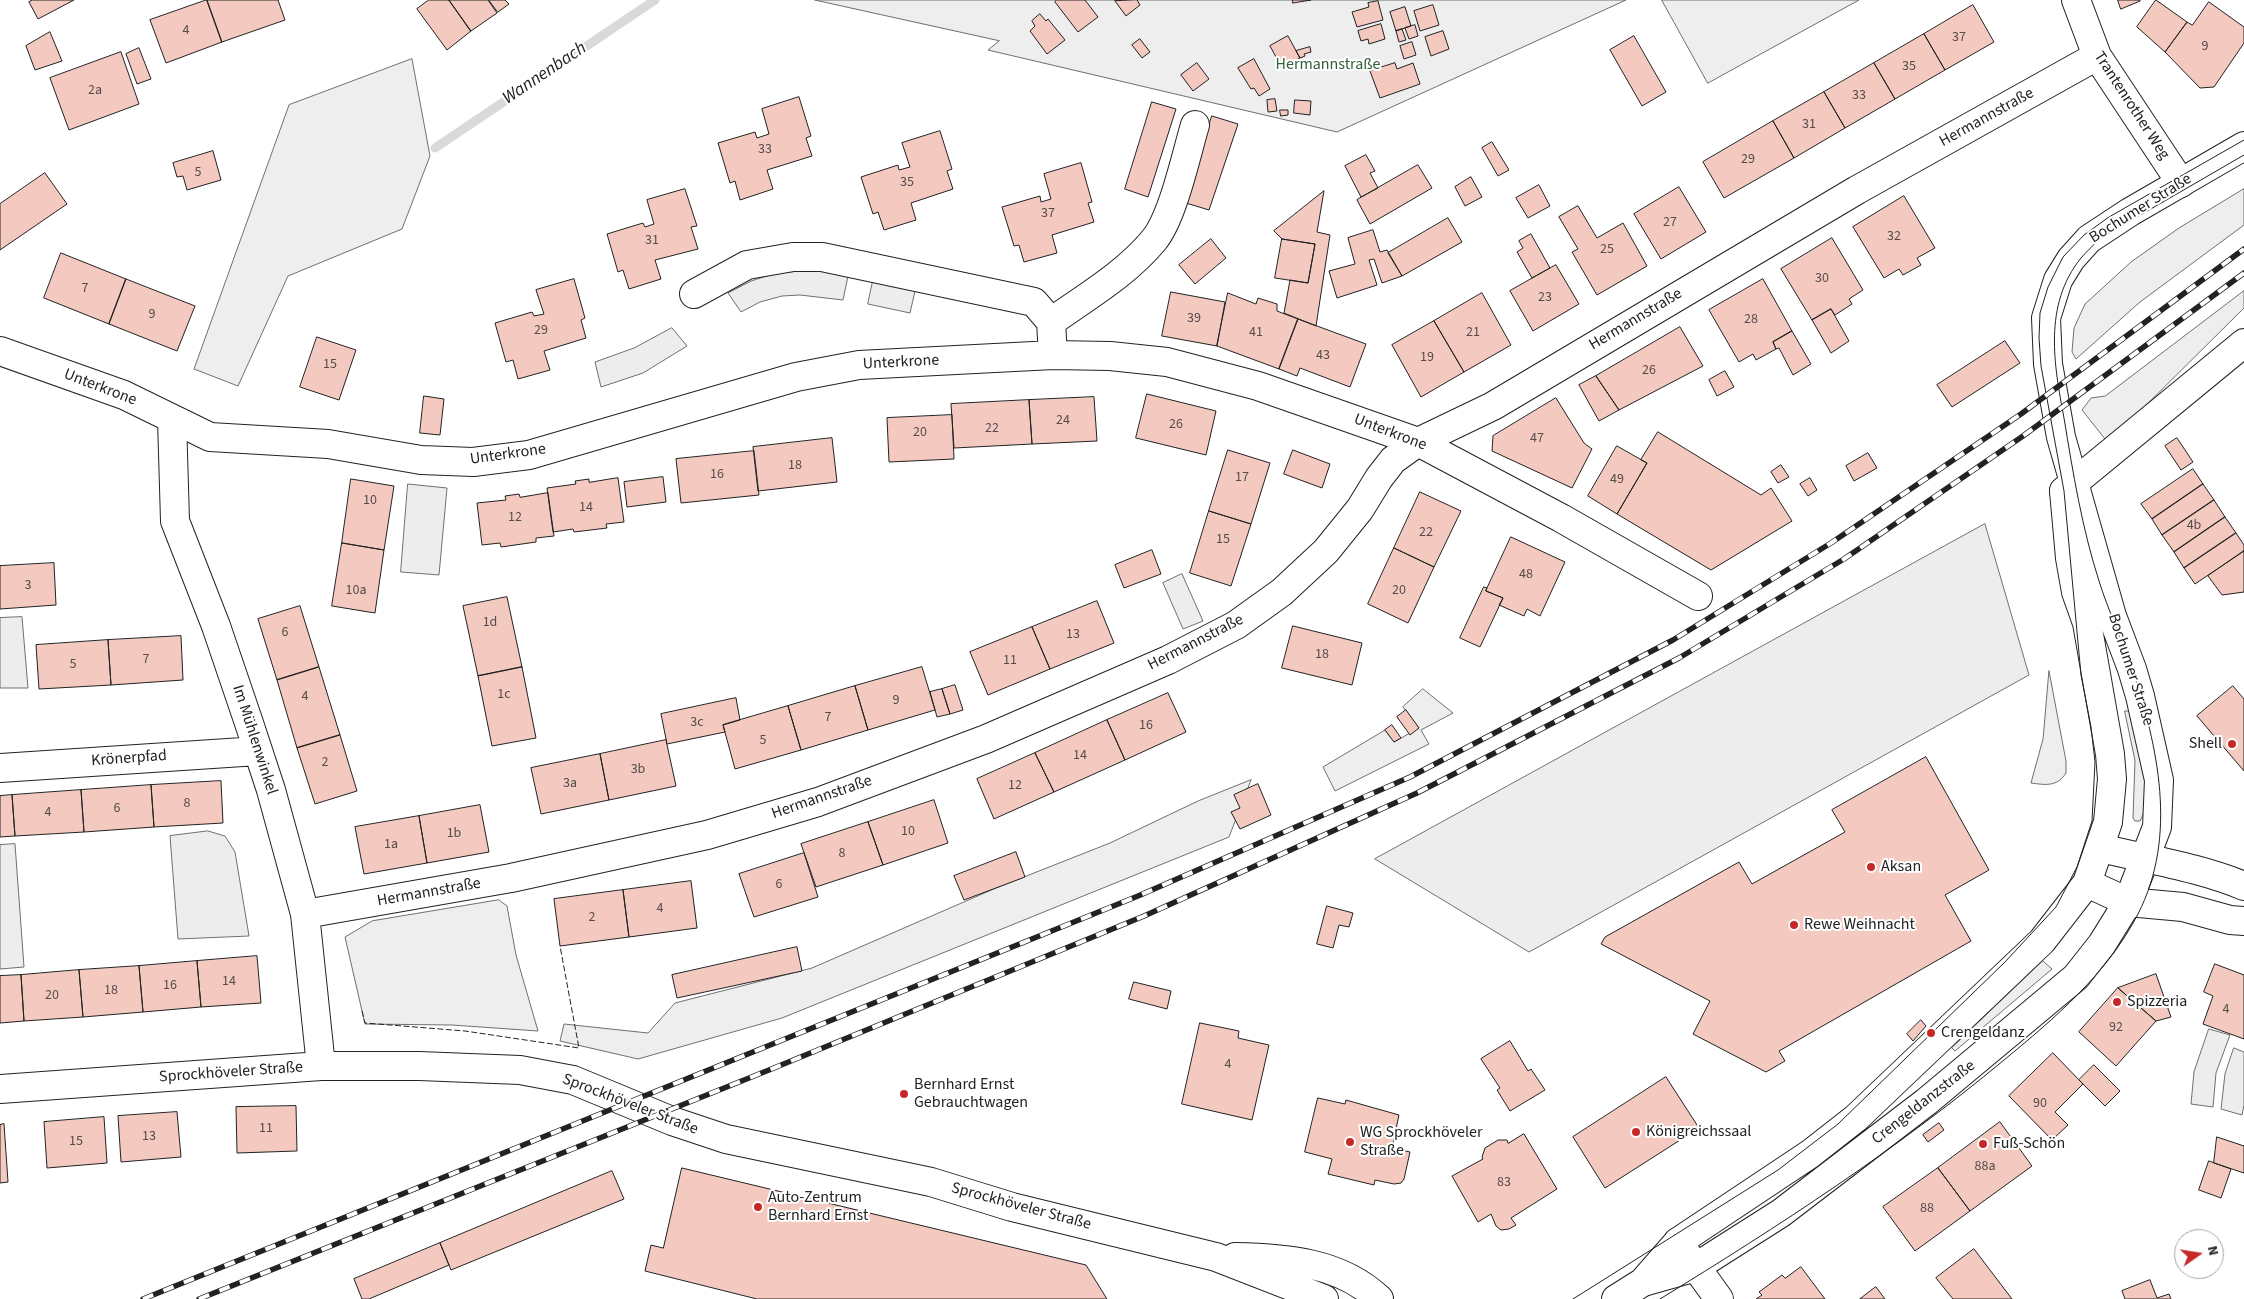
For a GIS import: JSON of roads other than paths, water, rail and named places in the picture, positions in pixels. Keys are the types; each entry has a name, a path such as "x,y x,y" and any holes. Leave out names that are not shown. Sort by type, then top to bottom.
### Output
{"street":[{"name":"Trantenrother Weg","path":"2076,0 2097,56 2181,183"},
{"name":"Hermannstraße","path":"305,914 517,877 707,835 818,802 986,739 1168,660 1236,625 1282,592 1326,551 1360,508 1393,460 1418,442 1493,406 1857,190 2097,56"},
{"path":"1051,322 1128,267 1155,239 1171,206 1195,125"},
{"name":"Bochumer Straße","path":"2146,859 2157,827 2159,780 2156,762 2135,678 2112,616 2070,487 2059,461 2061,437 2048,364 2046,318 2058,280 2071,259 2098,232 2244,146"},
{"path":"694,294 747,265 792,257 822,257 1034,302 1051,322 1052,355"},
{"path":"2070,487 2244,343"},
{"name":"Unterkrone","path":"0,351 124,395 210,437 328,444 421,460 472,462 529,455 796,377 859,365 1052,355 1110,356 1167,362 1258,386 1418,442 1561,518 1698,596"},
{"name":"Im Mühlenwinkel","path":"172,419 176,522 216,626 258,751 305,914 321,1066"},
{"name":"Bochumer Straße","path":"2070,487 2070,558 2076,592 2087,624 2110,754 2112,800 2101,848"},
{"name":"Krönerpfad","path":"0,768 258,751"},
{"path":"2101,848 2199,869 2244,886"},
{"name":"Crengeldanzstraße","path":"1643,1282 1678,1242 1810,1154 1856,1118 2042,942 2087,883 2101,848"},
{"name":"Crengeldanzstraße","path":"1616,1299 1643,1282 1696,1267 1781,1213 1926,1102 2008,1036 2076,977 2102,944 2128,902 2146,859"},
{"path":"2087,883 2128,902 2183,907 2230,920 2244,921"},
{"name":"Sprockhöveler Straße","path":"0,1089 321,1066 419,1066 511,1069 573,1080 672,1121 726,1139 931,1182 1012,1207 1216,1257 1324,1299"},
{"path":"1678,1242 1719,1299"},
{"name":"Sprockhöveler Straße","path":"1216,1257 1275,1258 1313,1264 1350,1278 1379,1299"}],"waterway":[{"name":"Wannenbach","path":"435,148 655,0"}],"tram line":[{"path":"1573,1299 1778,1170 1838,1124 2005,962 2056,907 2077,867 2092,821 2095,762 2091,727 2081,675 2064,491 2041,366 2040,313 2048,287 2063,257 2084,235 2109,217 2244,140"},
{"path":"1660,1299 1749,1244 1836,1186 1921,1125 2004,1060 2078,994 2111,956 2138,914 2150,884 2158,854 2161,823 2160,791 2156,760 2141,698 2128,657 2099,581 2083,521 2057,377 2054,336 2056,315 2061,295 2069,276 2081,258 2099,239 2244,155"}],"railway":[{"path":"143,1299 1138,896 1410,777 1673,640 1831,543 2021,414 2244,249"},
{"path":"199,1299 769,1070 1144,916 1417,793 1679,658 1844,559 2023,436 2244,273"}],"place":[{"name":"Shell","path":"2232,744"},
{"name":"Aksan","path":"1871,867"},
{"name":"Rewe Weihnacht","path":"1794,925"},
{"name":"Spizzeria","path":"2117,1002"},
{"name":"Crengeldanz","path":"1931,1033"},
{"name":"Bernhard Ernst Gebrauchtwagen","path":"904,1094"},
{"name":"Königreichssaal","path":"1636,1132"},
{"name":"WG Sprockhöveler Straße","path":"1350,1142"},
{"name":"Fuß-Schön","path":"1983,1144"},
{"name":"Auto-Zentrum Bernhard Ernst","path":"758,1207"}]}
